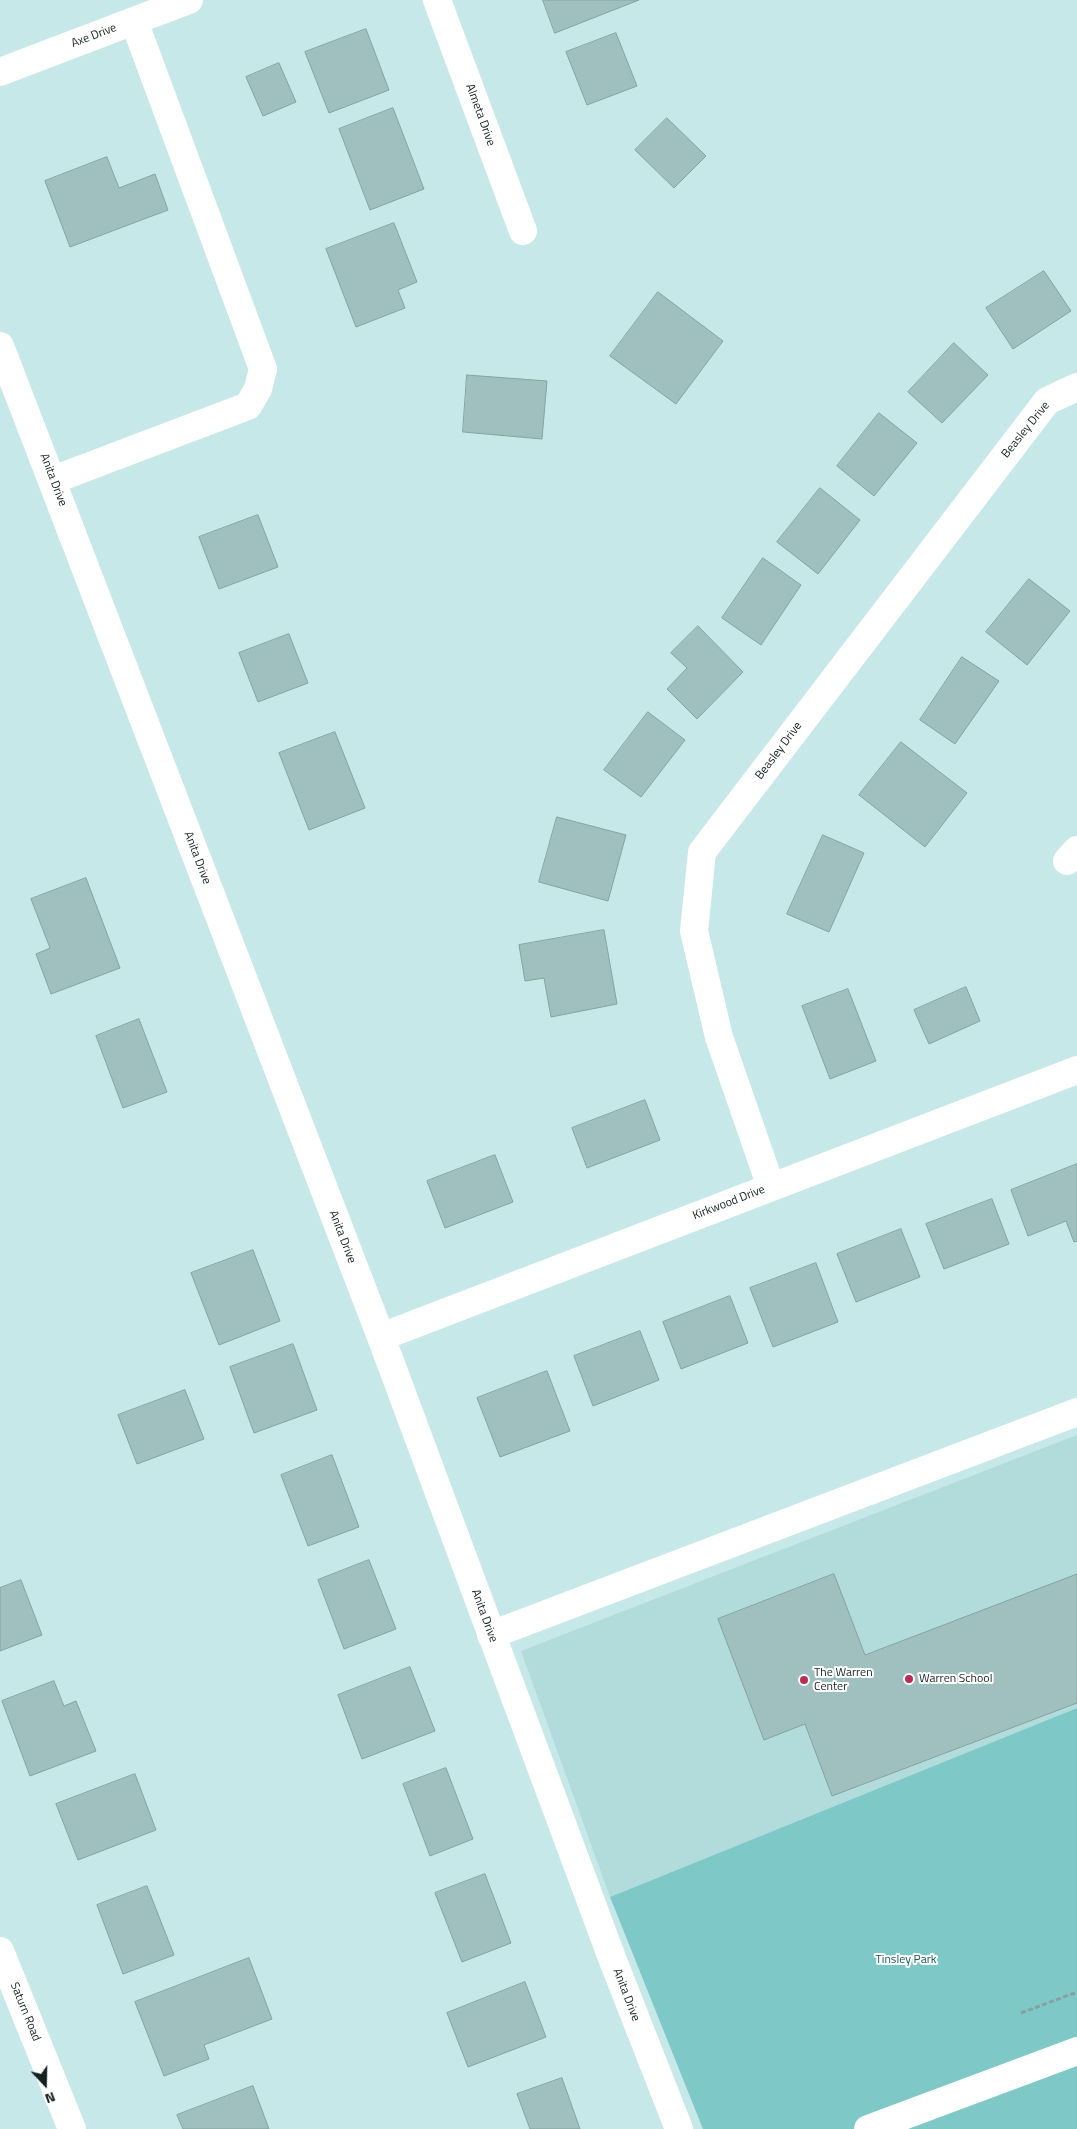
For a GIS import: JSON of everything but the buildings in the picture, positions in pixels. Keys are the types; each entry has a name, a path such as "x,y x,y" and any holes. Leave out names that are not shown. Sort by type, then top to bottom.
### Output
{"street":[{"name":"Axe Drive","path":"0,72 189,0"},
{"name":"Almeta Drive","path":"437,0 523,230"},
{"path":"53,480 248,406 258,389 263,369 134,21"},
{"name":"Anita Drive","path":"0,346 381,1337 608,1949 679,2129"},
{"name":"Beasley Drive","path":"771,1187 719,1037 694,931 702,852 1047,401 1077,387"},
{"name":"Kirkwood Drive","path":"381,1337 1077,1070"},
{"path":"491,1635 1077,1412"},
{"name":"Saturn Road","path":"0,1951 72,2129"},
{"path":"868,2129 1077,2051"}],"path":[{"path":"1021,2013 1077,1992"}],"shaded area":[{"name":"The Warren Center","path":"1077,1435 1077,1708 610,1897 521,1651"}],"green space":[{"name":"Tinsley Park","path":"1077,1708 1077,2129 703,2129 610,1897"}],"place":[{"name":"Warren School","path":"909,1679"},
{"name":"The Warren Center","path":"804,1680"}]}
